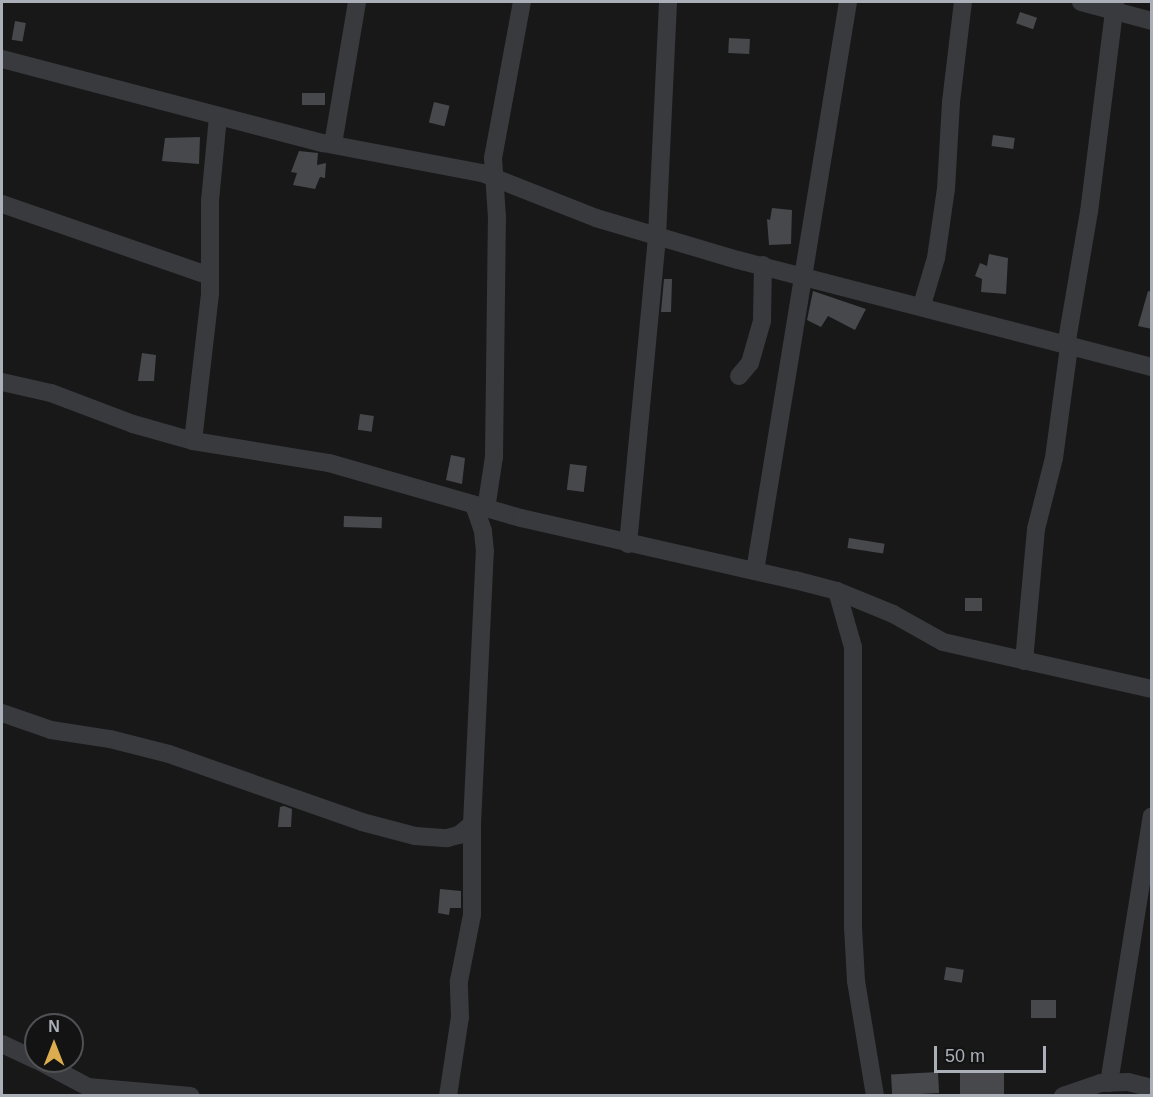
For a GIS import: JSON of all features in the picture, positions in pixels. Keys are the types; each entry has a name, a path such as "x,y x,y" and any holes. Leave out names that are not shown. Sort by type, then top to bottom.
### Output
{"street":[{"path":"333,144 357,2"},
{"path":"448,1095 460,1017 459,981 471,931 472,824 484,544 480,507 494,457 495,137 522,2"},
{"path":"628,544 657,236 668,2"},
{"path":"755,571 848,2"},
{"path":"922,305 936,258 946,189 951,102 963,2"},
{"path":"1081,2 1115,6 1152,21"},
{"path":"1024,661 1034,547 1054,458 1115,6"},
{"path":"2,59 333,144 424,160 494,177 596,218 657,236 763,266 922,305 1152,367"},
{"path":"193,441 210,276 210,201 218,116"},
{"path":"2,204 210,276"},
{"path":"739,376 750,363 762,321 763,266"},
{"path":"2,382 51,393 133,424 193,441 329,463 509,515 837,591 893,614 944,642 1152,689"},
{"path":"484,544 494,526 509,515"},
{"path":"837,591 853,647 853,927 856,981 875,1095"},
{"path":"2,713 51,730 169,754 353,819 415,836 447,838 459,835 472,824"},
{"path":"1109,1083 1152,816"},
{"path":"2,1044 24,1054"},
{"path":"62,1073 88,1087 191,1095"},
{"path":"1063,1095 1109,1083 1152,1088"}],"building":[{"path":"1020,12 1037,18 1033,29 1016,23"},
{"path":"15,21 26,23 23,42 12,40"},
{"path":"729,38 750,39 749,54 728,53"},
{"path":"302,93 325,93 325,105 302,105"},
{"path":"434,102 450,106 444,126 429,122"},
{"path":"993,135 1015,138 1013,149 991,146"},
{"path":"200,137 199,164 162,161 165,138"},
{"path":"299,151 318,153 317,165 326,163 325,178 320,177 315,189 293,185 297,173 291,172"},
{"path":"772,208 792,210 791,244 769,245 767,219 770,220"},
{"path":"989,254 1008,258 1006,294 981,292 982,279 975,276 980,263 987,266"},
{"path":"664,279 672,279 671,312 661,312"},
{"path":"813,291 866,309 855,330 828,316 821,327 807,320"},
{"path":"1148,291 1152,292 1152,329 1138,326"},
{"path":"142,353 156,355 154,381 138,381"},
{"path":"360,414 374,416 372,432 358,430"},
{"path":"451,455 465,458 462,484 446,480"},
{"path":"570,464 587,466 584,492 567,490"},
{"path":"344,516 382,517 382,528 344,527"},
{"path":"849,538 885,544 883,554 847,548"},
{"path":"965,598 982,598 982,611 965,611"},
{"path":"280,807 292,809 291,827 278,827"},
{"path":"440,889 461,891 461,908 450,908 449,915 438,913"},
{"path":"946,967 964,970 962,983 944,980"},
{"path":"1031,1000 1056,1000 1056,1018 1031,1018"},
{"path":"960,1070 1004,1070 1004,1095 960,1095"},
{"path":"938,1072 939,1093 892,1095 891,1074"}]}
